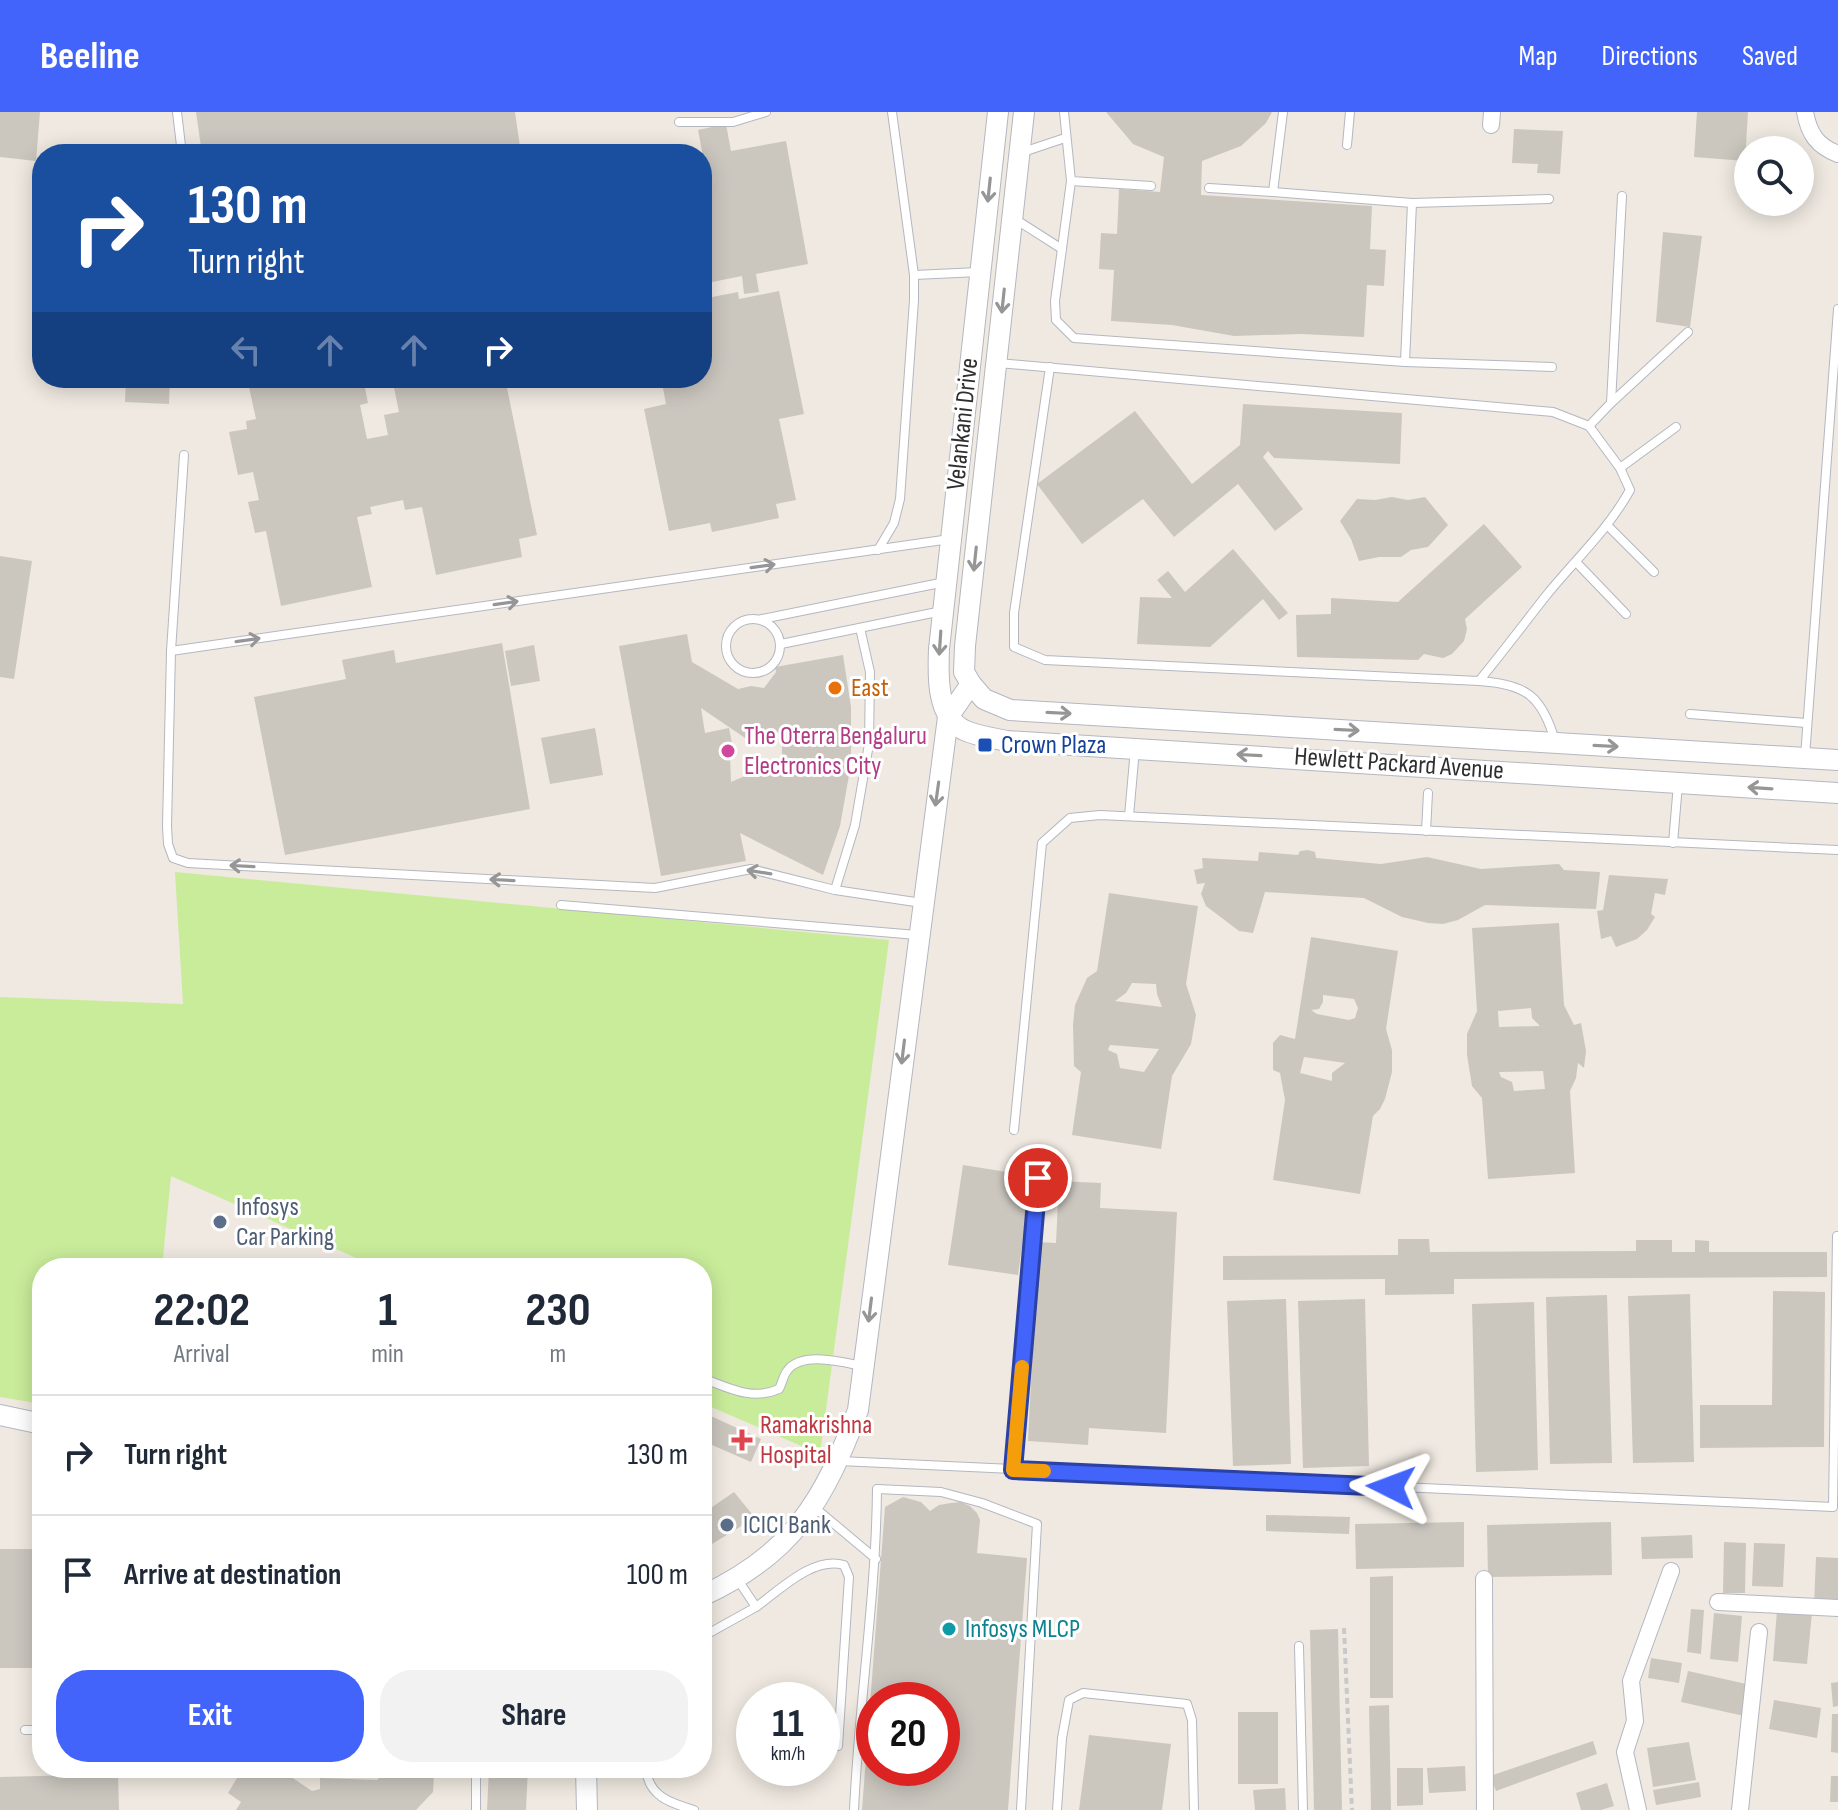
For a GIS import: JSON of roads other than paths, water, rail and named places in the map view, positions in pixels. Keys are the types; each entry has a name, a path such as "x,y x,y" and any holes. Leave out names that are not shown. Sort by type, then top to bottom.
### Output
{"street":[{"name":"Velankani Drive","path":"955,723 938,681 946,582 998,112"},
{"name":"Velankani Drive","path":"977,691 964,672 965,646 1024,112"},
{"path":"1805,112 1813,138 1838,154"},
{"path":"712,1592 738,1580 771,1557 813,1506 839,1461 858,1410 922,903 955,723 977,691"},
{"name":"Hewlett Packard Avenue","path":"977,691 1010,710 1838,760"},
{"name":"Hewlett Packard Avenue","path":"955,723 1007,741 1838,793"},
{"path":"0,1415 32,1422"},
{"path":"1638,1810 1625,1752 1635,1721 1631,1681 1671,1571"},
{"path":"1484,1579 1485,1810"},
{"path":"1718,1602 1838,1608"},
{"path":"1740,1810 1759,1632"},
{"path":"583,1805 585,1778"}],"lane":[{"path":"177,112 181,144"},
{"path":"679,122 733,122 766,112"},
{"path":"878,550 894,523 900,499 914,300 914,275 892,112"},
{"path":"1064,112 1071,181 1055,301 1056,320 1074,338 1405,362 1552,367"},
{"path":"1273,192 1283,112"},
{"path":"1347,145 1350,112"},
{"path":"1019,153 1065,138"},
{"path":"1071,181 1151,186"},
{"path":"1209,188 1412,203 1549,199"},
{"path":"1611,403 1622,196"},
{"path":"1405,362 1412,203"},
{"path":"1012,217 1062,249"},
{"path":"914,275 980,272"},
{"path":"1805,758 1838,309"},
{"path":"1589,426 1688,332"},
{"path":"996,362 1553,412 1589,426 1620,468 1630,490 1616,516 1479,681"},
{"path":"1050,367 1014,613 1014,647 1045,660 1504,682 1526,692 1543,705 1555,743"},
{"path":"1620,468 1676,427"},
{"path":"184,455 171,651 168,844 173,858 188,863 655,888 751,869 835,890 922,903"},
{"path":"1607,525 1654,572"},
{"path":"171,651 951,539"},
{"path":"1576,562 1626,614"},
{"path":"762,619 778,633 781,644 779,656 763,672 751,673 734,665 726,646 733,627 741,621 946,582"},
{"path":"781,644 943,611"},
{"path":"835,890 855,825 869,744 870,672 860,628"},
{"path":"1690,714 1806,723"},
{"path":"1129,816 1135,749"},
{"path":"1673,843 1678,782"},
{"path":"1426,831 1428,793"},
{"path":"1014,1130 1042,843 1070,818 1129,816 1838,850"},
{"path":"561,905 918,935"},
{"path":"1013,1470 1038,1178"},
{"path":"839,1461 1833,1507 1837,1236"},
{"path":"712,1382 748,1395 767,1395 779,1389 785,1373 795,1363 817,1360 863,1366"},
{"path":"854,1810 857,1746 876,1559 877,1489 941,1492 982,1503 1037,1524 1021,1810"},
{"path":"813,1506 876,1559"},
{"path":"712,1631 756,1607 820,1564 834,1562 844,1565 849,1577 840,1715"},
{"path":"738,1580 756,1607"},
{"path":"1299,1646 1303,1810"},
{"path":"1057,1810 1062,1738 1069,1700 1083,1693 1187,1704 1192,1720 1194,1810"},
{"path":"25,1730 32,1730"},
{"path":"476,1778 476,1810"},
{"path":"647,1778 658,1794 694,1810"}],"place":[{"name":"East","path":"835,688"},
{"name":"Crown Plaza","path":"985,745"},
{"name":"The Oterra Bengaluru Electronics City","path":"728,751"},
{"name":"Infosys Car Parking","path":"220,1222"},
{"name":"Ramakrishna Hospital","path":"742,1440"},
{"name":"ICICI Bank","path":"727,1525"},
{"name":"Infosys MLCP","path":"949,1629"}]}
